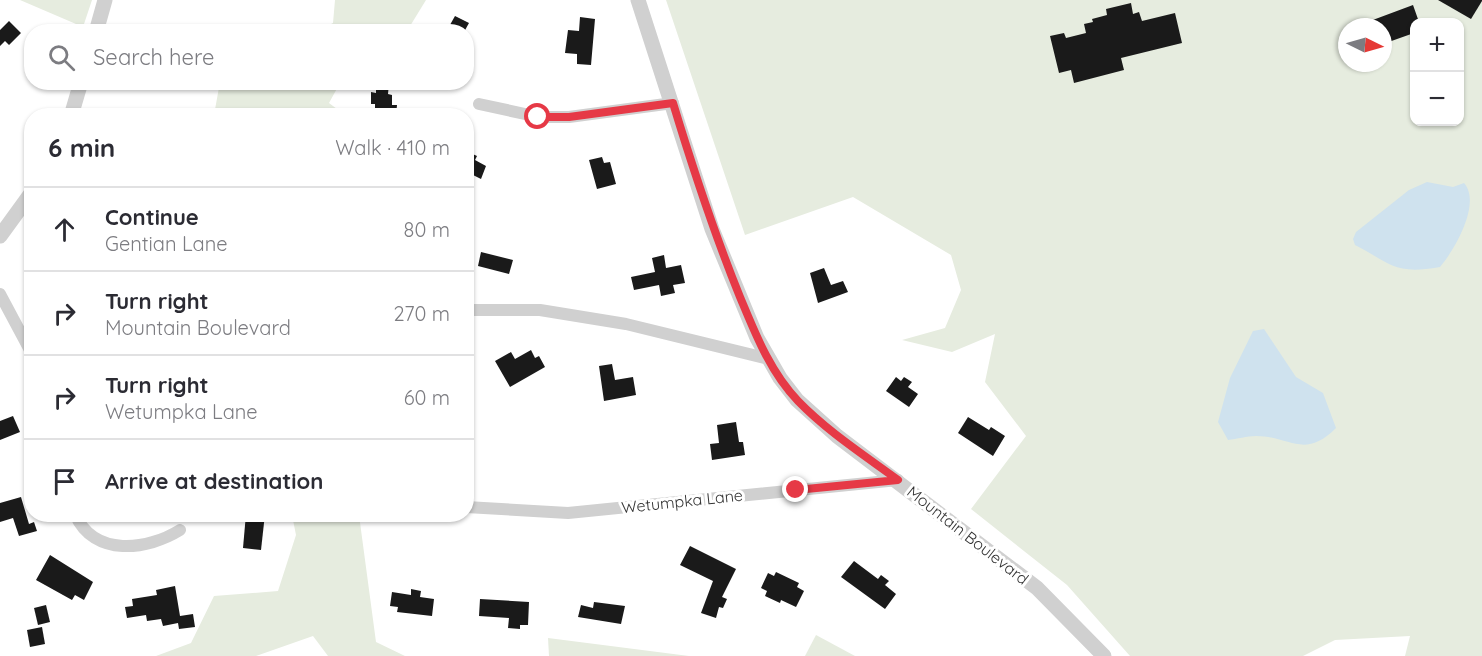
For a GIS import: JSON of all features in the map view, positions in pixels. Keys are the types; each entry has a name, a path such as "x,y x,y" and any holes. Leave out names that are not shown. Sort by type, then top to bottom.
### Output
{"street":[{"path":"98,24 105,0"},
{"name":"Mountain Boulevard","path":"638,0 712,229 758,338 769,359 797,400 837,436 898,480 1037,588 1104,656"},
{"path":"73,108 79,90"},
{"path":"478,104 538,117 569,117 673,103"},
{"path":"0,236 24,203"},
{"path":"0,294 24,339"},
{"path":"474,310 540,310 626,324 769,359"},
{"name":"Wetumpka Lane","path":"474,507 568,513 898,480"},
{"path":"80,522 86,530 96,537 124,547 149,545 180,531"}],"shaded area":[{"path":"20,0 92,0 84,24 76,24"},
{"path":"335,0 426,0 411,24 331,24"},
{"path":"666,0 1482,0 1482,656 1405,656 1410,636 1335,640 1303,656 1130,656 1067,585 971,509 1026,436 985,382 995,334 952,352 902,340 945,328 961,290 951,255 853,197 745,235"},
{"path":"219,90 336,90 329,103 336,108 215,108"},
{"path":"293,522 360,522 376,642 405,656 328,656 313,636 256,656 156,656 191,643 214,596 278,591 296,535"},
{"path":"816,635 855,656 805,656"},
{"path":"548,638 689,656 549,656"}],"water":[{"path":"1427,182 1453,187 1464,183 1469,192 1470,202 1464,226 1440,267 1403,269 1355,245 1353,239 1356,232 1409,190"},
{"path":"1264,329 1296,377 1323,393 1336,428 1325,438 1306,445 1256,436 1228,440 1218,422 1230,378 1253,331"}],"building":[{"path":"1438,0 1482,0 1482,1 1471,19"},
{"path":"1131,3 1133,14 1139,12 1142,21 1175,13 1182,43 1121,58 1124,70 1074,83 1071,70 1059,73 1050,36 1064,33 1066,38 1086,33 1084,24 1107,15 1106,9"},
{"path":"1413,5 1418,18 1410,18 1410,34 1392,41 1392,18 1378,18"},
{"path":"455,16 469,23 468,24 450,24"},
{"path":"580,17 595,19 591,65 577,64 577,54 565,53 568,30 579,31"},
{"path":"9,21 21,33 9,45 5,41 0,46 0,30"},
{"path":"376,90 388,90 388,94 392,95 392,105 397,105 397,108 375,108 375,104 371,104 371,92 376,93"},
{"path":"474,155 477,156 475,160 486,166 481,179 474,176"},
{"path":"602,157 604,163 610,162 616,184 597,189 589,160"},
{"path":"481,252 513,260 509,274 478,266"},
{"path":"664,255 666,268 681,265 685,283 673,285 675,293 661,296 659,285 634,290 631,277 655,272 652,258"},
{"path":"824,268 831,285 843,281 848,292 818,303 810,273"},
{"path":"531,350 535,358 539,356 545,367 510,387 495,361 511,352 515,359"},
{"path":"612,364 615,380 633,377 636,395 604,401 599,366"},
{"path":"896,377 901,381 904,377 912,382 908,387 918,394 909,407 886,391"},
{"path":"13,416 20,432 0,440 0,421"},
{"path":"968,417 989,430 991,427 1005,436 993,456 958,433"},
{"path":"736,422 739,442 743,442 745,455 712,460 710,444 719,443 717,425"},
{"path":"21,497 24,522 29,524 34,522 37,531 19,536 13,518 0,522 0,503"},
{"path":"245,522 264,522 261,550 243,548"},
{"path":"690,546 736,569 722,597 727,599 723,608 719,607 716,618 701,613 713,581 680,565"},
{"path":"50,555 93,582 84,600 75,595 72,600 36,580"},
{"path":"854,561 878,579 881,575 889,581 885,585 896,594 885,609 841,577"},
{"path":"776,572 799,583 797,587 804,591 796,607 765,596 767,591 761,588 768,573 774,576"},
{"path":"175,586 180,616 193,614 195,627 179,629 178,623 163,626 161,619 147,621 146,615 127,618 125,607 133,606 132,599 157,595 156,590"},
{"path":"411,589 421,591 420,597 434,599 432,616 397,612 398,607 390,606 392,592 411,595"},
{"path":"480,599 529,602 528,625 520,625 520,629 508,628 509,618 479,616"},
{"path":"594,602 625,606 621,624 578,617 581,605 593,608"},
{"path":"46,605 50,622 38,625 34,608"},
{"path":"42,627 45,644 30,647 27,630"}],"route":[{"path":"538,117 569,117 673,103 712,229 758,338 780,378 797,400 837,436 898,480 796,490"}]}
